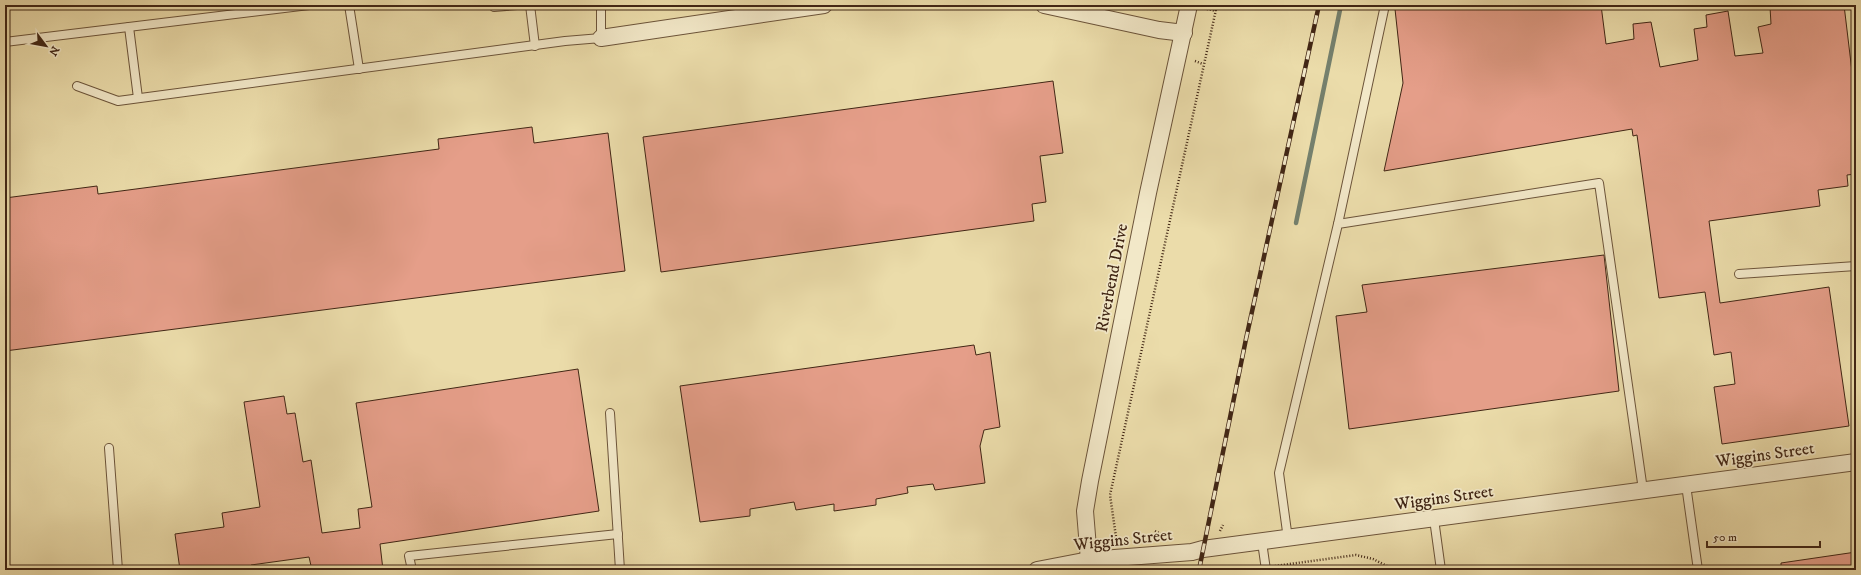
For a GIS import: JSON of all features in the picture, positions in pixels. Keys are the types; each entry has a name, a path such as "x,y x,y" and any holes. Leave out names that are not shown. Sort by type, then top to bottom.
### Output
{"street":[{"path":"601,38 824,5"},
{"path":"1044,5 1159,30 1184,33"},
{"name":"Riverbend Drive","path":"1088,560 1085,511 1090,481 1148,193 1189,5"},
{"name":"Wiggins Street","path":"1037,570 1088,560 1192,552 1203,549 1288,539 1856,462"}],"lane":[{"path":"5,42 309,5"},
{"path":"349,5 359,69"},
{"path":"494,7 517,5"},
{"path":"530,5 535,46"},
{"path":"77,86 86,88 118,101 565,41 601,38 601,5"},
{"path":"1288,539 1279,473 1338,224 1385,5"},
{"path":"129,27 138,98"},
{"path":"1338,224 1599,183 1643,490"},
{"path":"1739,274 1856,266"},
{"path":"610,413 620,570"},
{"path":"109,448 118,570"},
{"path":"1686,485 1698,570"},
{"path":"1434,519 1441,570"},
{"path":"412,570 409,556 618,534"},
{"path":"1262,542 1266,569"}],"path":[{"path":"1112,540 1116,537 1110,495 1217,5"},
{"path":"1207,9 1216,12"},
{"path":"1195,61 1203,64"},
{"path":"1245,570 1266,569 1356,555 1373,559 1395,570"}],"building":[{"path":"1412,5 1601,5 1606,44 1634,39 1633,24 1651,22 1660,67 1698,60 1694,29 1707,27 1706,15 1728,11 1735,56 1763,53 1758,27 1771,24 1770,7 1780,5 1844,5 1856,105 1856,174 1847,175 1848,186 1818,190 1820,206 1709,221 1720,303 1829,287 1849,426 1722,444 1714,387 1735,384 1731,352 1714,355 1705,292 1659,298 1637,135 1633,136 1632,129 1384,171 1403,83 1395,9"},
{"path":"1053,81 1063,153 1040,156 1046,202 1032,204 1034,221 661,272 643,137"},
{"path":"532,127 534,143 608,133 625,271 5,351 5,198 97,186 98,194 439,149 438,139"},
{"path":"1604,255 1619,391 1349,429 1336,316 1367,312 1362,285"},
{"path":"974,345 976,355 990,352 1000,427 984,430 980,446 985,483 935,490 933,484 907,487 908,493 876,499 876,505 834,511 834,504 796,510 794,502 750,509 750,516 700,522 680,386"},
{"path":"578,369 599,511 380,544 383,570 312,570 309,557 251,565 252,570 180,570 175,534 224,527 222,513 260,507 244,402 284,396 287,414 295,413 303,462 311,460 322,533 360,528 358,509 372,507 356,403"},
{"path":"1856,552 1856,570 1781,570 1781,563"}],"waterway":[{"path":"1296,223 1341,5"}],"railway":[{"path":"1199,570 1246,339 1319,5"}]}
